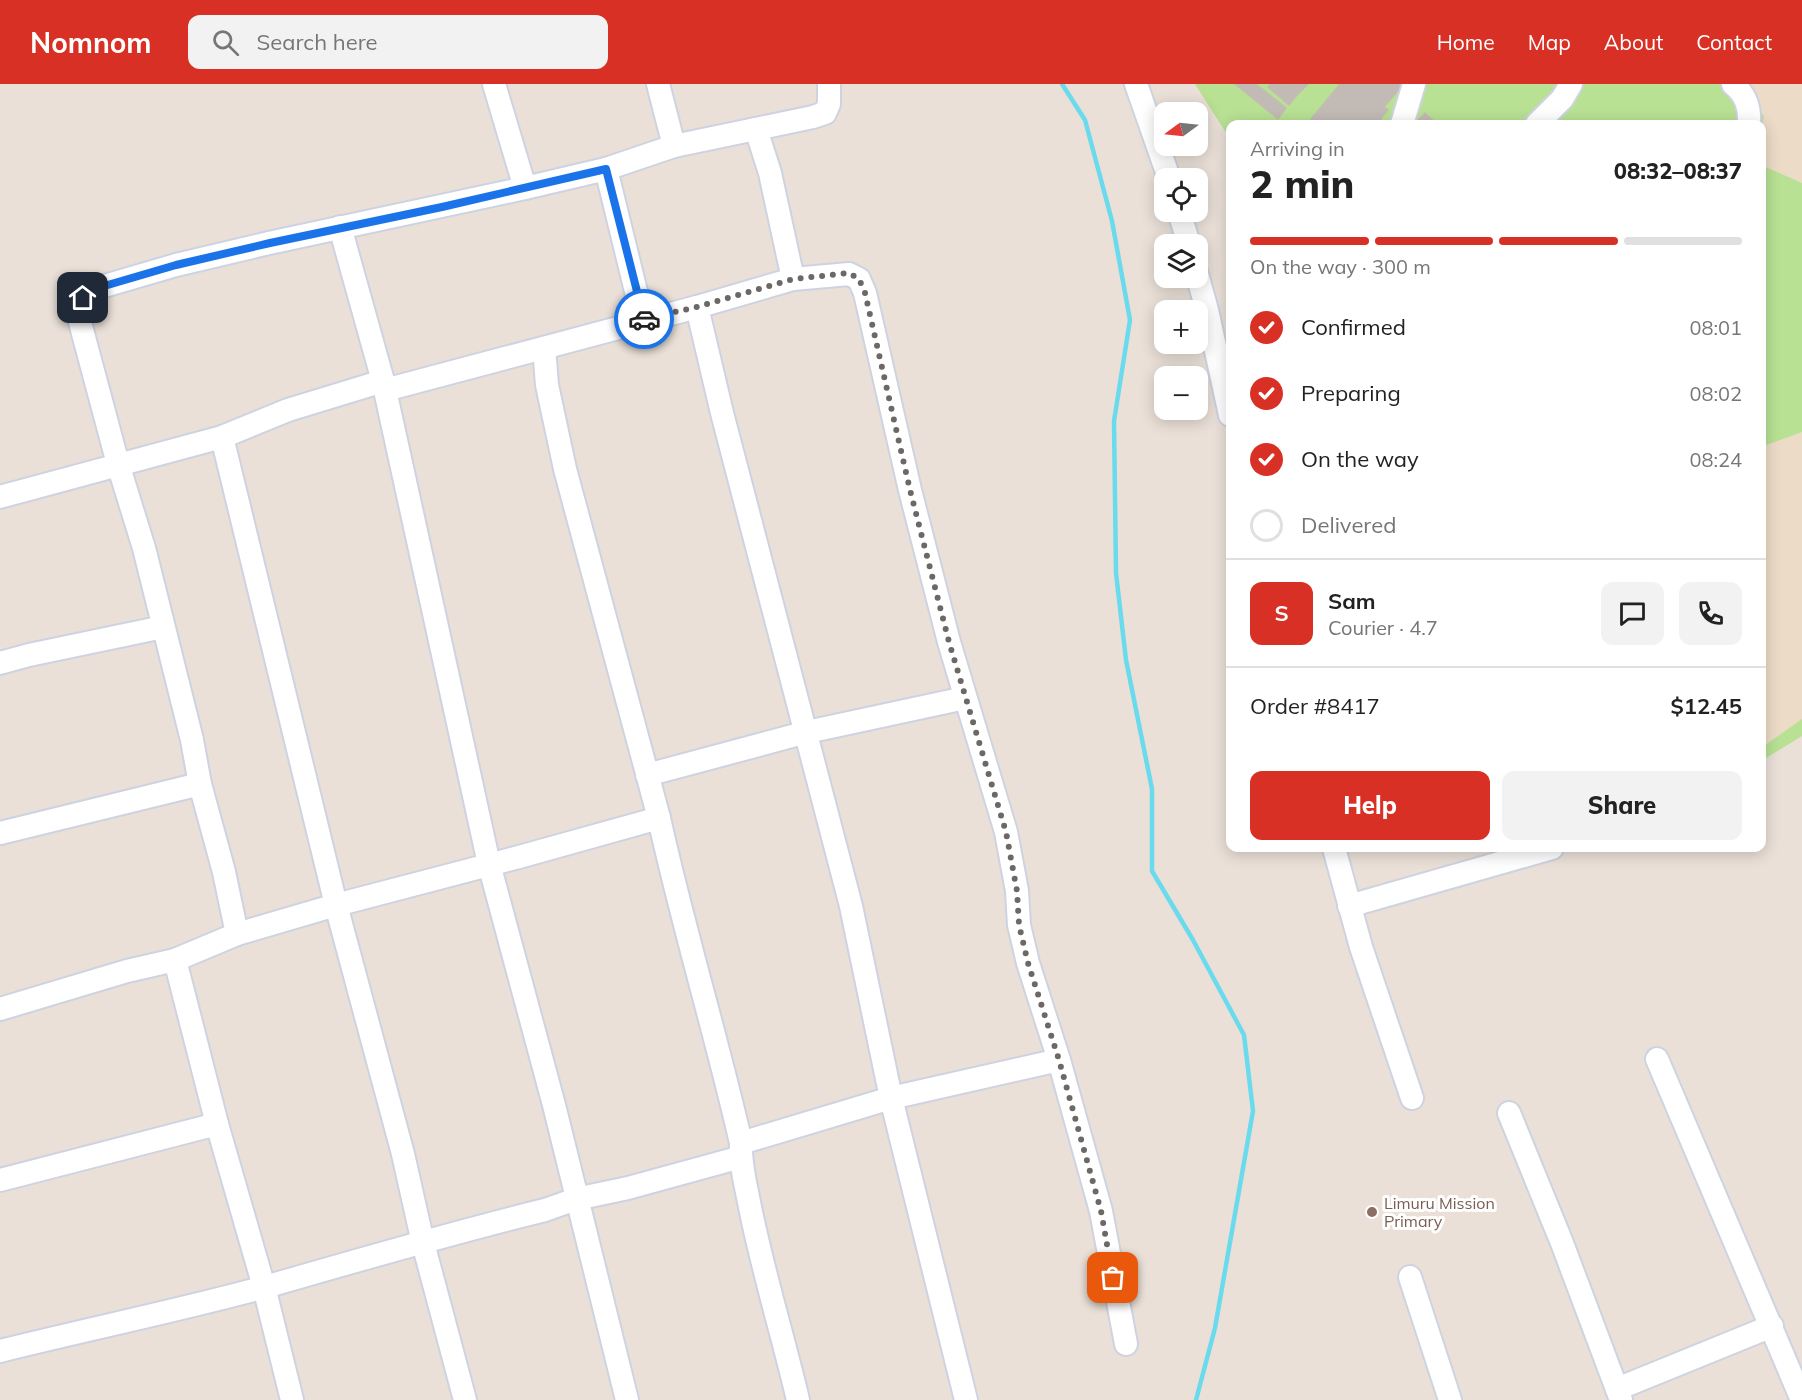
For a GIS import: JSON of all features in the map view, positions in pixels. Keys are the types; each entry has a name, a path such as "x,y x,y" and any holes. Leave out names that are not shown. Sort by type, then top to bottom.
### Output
{"street":[{"path":"494,84 525,188"},
{"path":"658,84 674,147"},
{"path":"237,934 224,872 200,784 192,740 144,548 118,464 78,312 83,298 94,289 176,265 525,188 606,169 674,147 813,117 825,113 829,104 829,84"},
{"path":"1136,84 1165,168"},
{"path":"1403,120 1413,84"},
{"path":"1541,120 1562,99 1572,84"},
{"path":"1733,84 1747,102 1749,120"},
{"path":"756,129 770,173 793,279"},
{"path":"606,169 643,320"},
{"path":"340,227 384,385 489,864 554,1105 627,1400"},
{"path":"0,497 222,437 288,410 544,348 793,279 849,273 859,279 865,293 910,490 965,698 1006,832 1017,891 1019,925 1028,963 1059,1060 1101,1211 1126,1344"},
{"path":"1201,288 1226,397"},
{"path":"697,307 722,413 851,906 891,1098 966,1400"},
{"path":"544,348 547,385 565,469 722,1060 765,1275 798,1400"},
{"path":"222,437 336,904 403,1154 423,1243 465,1400"},
{"path":"0,663 163,627"},
{"path":"647,775 807,732 965,698"},
{"path":"0,833 200,784"},
{"path":"0,1009 127,971 175,960 237,934 336,904 658,818"},
{"path":"1335,852 1349,906 1412,1098"},
{"path":"1349,906 1538,852"},
{"path":"175,960 217,1124 264,1287 292,1400"},
{"path":"1657,1059 1802,1400"},
{"path":"0,1351 264,1287 309,1272 545,1210 576,1199 628,1188 891,1098 1059,1060"},
{"path":"1509,1113 1562,1243 1619,1395 1772,1326"},
{"path":"0,1180 217,1124"},
{"path":"1410,1277 1450,1400"}],"shaded area":[{"path":"1195,84 1802,84 1802,736 1766,758 1766,120 1226,120 1226,133"}],"green space":[{"path":"1195,84 1748,84 1764,117 1763,120 1226,120 1226,133"},
{"path":"1766,167 1802,183 1802,432 1766,445"},
{"path":"1802,719 1802,736 1766,758 1766,744"}],"building":[{"path":"1235,84 1256,84 1286,108 1278,119"},
{"path":"1270,84 1284,84 1297,95 1289,105 1268,87"},
{"path":"1285,84 1308,84 1297,95"},
{"path":"1340,84 1398,84 1401,87 1384,107 1388,110 1381,120 1310,120"},
{"path":"1425,113 1433,120 1419,120"}],"waterway":[{"path":"1062,84 1085,120 1112,221 1130,320 1114,421 1116,573 1126,660 1152,789 1152,871 1193,940 1244,1035 1253,1111 1215,1328 1196,1400"}],"way so far":[{"path":"644,319 697,307 793,279 849,273 859,279 865,293 910,490 949,642 1006,832 1017,891 1019,925 1028,963 1059,1060 1101,1211 1113,1278"}],"place":[{"name":"Limuru Mission Primary","path":"1372,1212"}],"route":[{"path":"83,298 94,289 176,265 606,169 644,319"}]}
